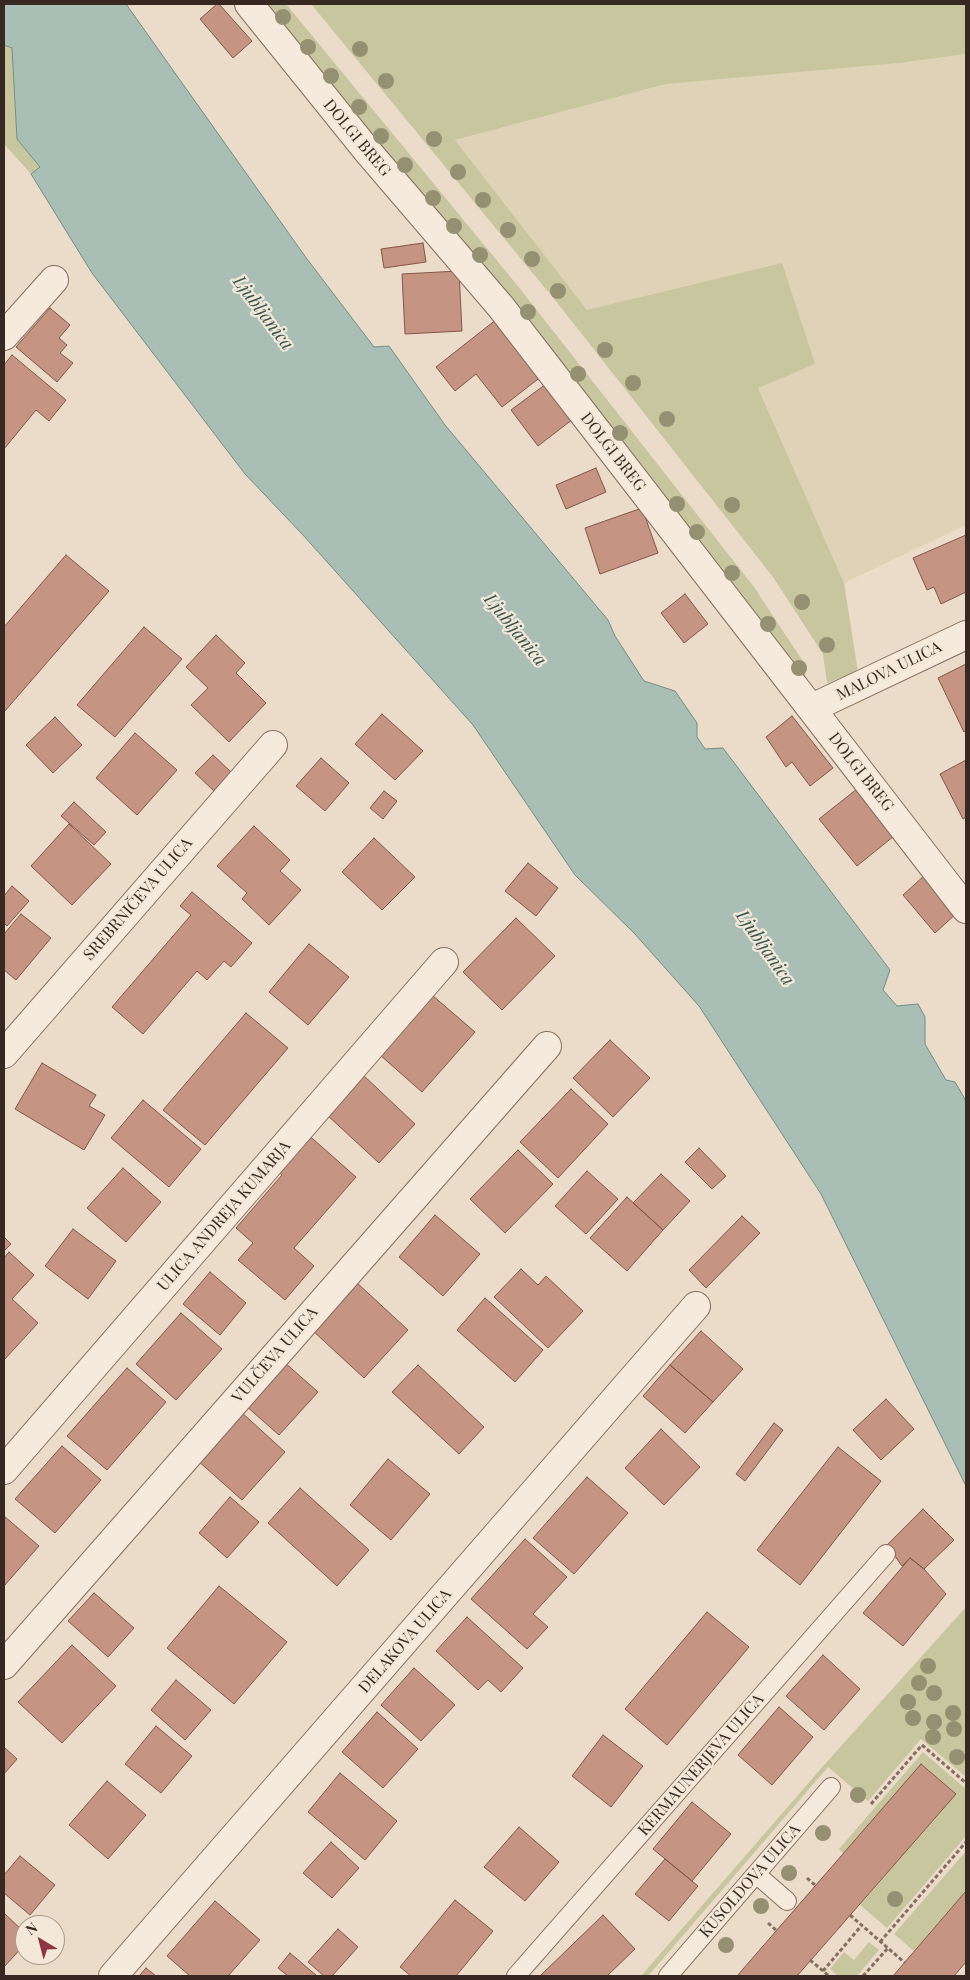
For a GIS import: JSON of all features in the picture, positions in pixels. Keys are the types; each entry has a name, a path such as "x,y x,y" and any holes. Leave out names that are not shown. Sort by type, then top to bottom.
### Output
{"street":[{"name":"DOLGI BREG","path":"249,4 369,153 502,307 966,909"},
{"path":"4,336 54,280"},
{"name":"MALOVA ULICA","path":"812,708 966,634"},
{"name":"SREBRNIČEVA ULICA","path":"4,1054 273,745"},
{"name":"ULICA ANDREJA KUMARJA","path":"4,1470 444,962"},
{"name":"VULČEVA ULICA","path":"4,1665 547,1046"},
{"name":"DELAKOVA ULICA","path":"113,1976 696,1306"}],"lane":[{"name":"KERMAUNERJEVA ULICA","path":"516,1976 886,1554"},
{"name":"KUSOLDOVA ULICA","path":"668,1976 831,1786"},
{"path":"756,1874 787,1901"}],"path":[{"path":"871,1804 922,1745 966,1783"},
{"path":"880,1942 966,1842"},
{"path":"807,1878 816,1886"},
{"path":"850,1915 905,1962"},
{"path":"768,1923 777,1931"},
{"path":"822,1971 862,1925"},
{"path":"863,1976 888,1948"},
{"path":"810,1960 829,1976"}],"shaded area":[{"path":"256,4 286,4 517,285 754,587 804,663 807,686"},
{"path":"311,4 966,4 966,54 900,63 666,84 455,140 587,310 782,263 815,364 758,388 844,583 858,672 827,683 823,654 773,577 559,305"},
{"path":"4,45 12,48 17,139 40,167 31,174 4,144"},
{"path":"966,54 966,525 844,583 758,388 782,264 587,311 455,140 666,84 900,63"},
{"path":"966,1607 966,1777 921,1739 868,1801 828,1767 648,1976 641,1976 825,1764"},
{"path":"923,1752 966,1789 966,1836 887,1928 860,1905 955,1794 844,1854 839,1849"},
{"path":"966,1851 966,1891 914,1951 894,1934"},
{"path":"869,1942 879,1950 857,1976 838,1976 830,1969 844,1952 854,1960"}],"water":[{"name":"Ljubljanica","path":"4,4 126,4 307,259 374,347 389,346 445,425 608,620 615,636 644,681 675,691 697,723 697,737 705,749 723,748 890,970 883,990 897,1006 918,1004 925,1017 925,1044 946,1080 955,1082 965,1099 966,1106 966,1486 821,1194 699,1006 634,933 575,875 473,725 303,535 245,474 92,273 31,174 40,167 17,139 12,48 4,45"}],"building":[{"path":"217,4 252,41 233,58 200,19"},
{"path":"423,243 426,262 384,268 381,249"},
{"path":"459,271 462,331 405,334 402,274"},
{"path":"50,308 70,325 59,338 67,345 60,353 73,363 57,382 16,347"},
{"path":"497,319 542,376 502,407 476,374 455,391 436,367"},
{"path":"12,355 66,400 49,421 36,410 4,449 4,365"},
{"path":"546,384 573,419 538,446 511,410"},
{"path":"596,468 606,492 566,509 556,485"},
{"path":"642,508 658,553 600,574 585,528"},
{"path":"966,535 966,592 941,604 934,587 927,590 913,558"},
{"path":"66,555 109,591 4,712 4,627"},
{"path":"685,594 708,624 684,643 661,613"},
{"path":"144,627 182,659 115,737 77,705"},
{"path":"216,635 245,663 236,673 266,703 229,742 191,705 208,688 186,667"},
{"path":"966,664 966,731 964,732 938,678"},
{"path":"382,714 423,751 395,780 355,744"},
{"path":"792,716 833,768 810,786 792,762 786,767 766,737"},
{"path":"55,717 82,745 53,773 26,745"},
{"path":"135,733 177,770 137,815 96,778"},
{"path":"213,755 231,772 214,791 195,773"},
{"path":"321,758 349,783 325,811 296,786"},
{"path":"966,760 966,817 963,819 940,774"},
{"path":"857,789 894,836 857,866 819,819"},
{"path":"384,791 397,801 383,819 370,808"},
{"path":"74,802 106,832 94,845 61,816"},
{"path":"69,824 111,864 72,905 31,866"},
{"path":"254,826 290,860 280,871 301,890 269,925 242,899 247,893 217,866"},
{"path":"374,838 415,877 382,910 342,872"},
{"path":"528,863 558,888 536,916 505,891"},
{"path":"926,874 958,912 935,933 903,895"},
{"path":"12,886 29,901 7,926 4,923 4,896"},
{"path":"192,892 252,943 231,967 224,961 207,980 197,971 143,1034 112,1007 191,915 180,906"},
{"path":"21,914 51,938 16,980 4,970 4,934"},
{"path":"516,918 555,956 502,1010 463,972"},
{"path":"309,944 349,977 308,1025 269,992"},
{"path":"432,995 475,1032 422,1092 380,1055"},
{"path":"246,1013 288,1048 205,1145 163,1110"},
{"path":"610,1040 650,1078 613,1117 573,1078"},
{"path":"42,1063 96,1095 89,1106 105,1115 84,1150 15,1109"},
{"path":"362,1074 415,1124 379,1163 326,1114"},
{"path":"571,1089 608,1124 558,1178 520,1142"},
{"path":"143,1100 201,1149 169,1187 111,1138"},
{"path":"305,1132 356,1177 294,1248 314,1266 285,1300 238,1260 253,1243 236,1228 282,1175 274,1168"},
{"path":"699,1148 726,1176 712,1189 685,1162"},
{"path":"518,1150 553,1184 505,1233 470,1199"},
{"path":"123,1168 161,1202 126,1242 87,1208"},
{"path":"587,1171 618,1199 586,1234 555,1206"},
{"path":"661,1174 690,1201 663,1230 633,1203"},
{"path":"627,1197 663,1230 627,1271 590,1238"},
{"path":"435,1215 480,1254 443,1296 399,1257"},
{"path":"742,1216 760,1233 706,1288 689,1270"},
{"path":"73,1229 116,1261 88,1299 45,1266"},
{"path":"4,1237 11,1244 4,1251"},
{"path":"9,1252 34,1275 12,1299 38,1323 4,1360 4,1258"},
{"path":"521,1269 538,1285 546,1276 583,1311 548,1348 494,1297"},
{"path":"210,1272 246,1303 220,1335 183,1304"},
{"path":"356,1282 408,1330 364,1378 312,1330"},
{"path":"485,1298 543,1350 515,1382 457,1330"},
{"path":"181,1313 222,1349 176,1400 136,1364"},
{"path":"701,1331 743,1369 713,1402 670,1365"},
{"path":"284,1362 318,1392 279,1435 245,1405"},
{"path":"418,1365 484,1427 459,1454 392,1392"},
{"path":"670,1365 713,1402 685,1433 643,1396"},
{"path":"127,1368 166,1402 107,1470 67,1436"},
{"path":"886,1399 914,1429 881,1460 853,1430"},
{"path":"240,1411 285,1452 242,1500 197,1460"},
{"path":"774,1423 783,1430 745,1481 736,1474"},
{"path":"661,1429 700,1467 664,1505 625,1468"},
{"path":"62,1446 101,1480 55,1533 15,1499"},
{"path":"838,1447 881,1481 800,1585 757,1550"},
{"path":"388,1459 430,1494 391,1540 350,1505"},
{"path":"587,1477 628,1513 574,1574 533,1538"},
{"path":"300,1488 369,1550 337,1586 268,1523"},
{"path":"230,1497 259,1522 227,1558 199,1533"},
{"path":"923,1509 954,1540 924,1569 910,1558 902,1566 887,1545"},
{"path":"4,1516 39,1546 4,1586"},
{"path":"525,1539 567,1577 533,1614 548,1627 527,1649 471,1599"},
{"path":"910,1558 924,1569 946,1594 903,1646 863,1613"},
{"path":"219,1586 287,1642 234,1704 167,1648"},
{"path":"94,1593 134,1628 108,1657 68,1621"},
{"path":"707,1612 749,1647 667,1745 625,1709"},
{"path":"467,1617 523,1668 501,1692 488,1680 478,1690 436,1651"},
{"path":"72,1645 116,1686 62,1743 18,1702"},
{"path":"823,1655 860,1689 824,1730 786,1696"},
{"path":"414,1668 455,1705 421,1741 381,1705"},
{"path":"176,1680 211,1710 185,1740 151,1710"},
{"path":"779,1707 813,1737 772,1785 738,1755"},
{"path":"377,1712 418,1749 383,1788 342,1752"},
{"path":"156,1726 192,1756 161,1793 125,1764"},
{"path":"603,1735 643,1766 611,1807 572,1776"},
{"path":"4,1747 17,1759 4,1774"},
{"path":"921,1764 956,1794 797,1976 737,1976"},
{"path":"340,1773 397,1821 365,1860 308,1812"},
{"path":"107,1781 146,1815 108,1859 69,1825"},
{"path":"692,1802 731,1834 692,1881 653,1849"},
{"path":"519,1827 559,1862 525,1901 484,1867"},
{"path":"331,1842 359,1868 332,1898 303,1873"},
{"path":"20,1856 55,1885 30,1915 4,1893 4,1875"},
{"path":"665,1859 698,1886 669,1921 635,1894"},
{"path":"966,1891 966,1962 954,1976 893,1976"},
{"path":"455,1900 493,1931 456,1976 411,1976 400,1967"},
{"path":"215,1901 260,1940 228,1976 190,1976 167,1956"},
{"path":"4,1913 15,1923 15,1955 4,1967"},
{"path":"603,1915 635,1949 607,1976 540,1976"},
{"path":"338,1929 358,1947 332,1976 324,1976 308,1962"},
{"path":"290,1953 317,1976 288,1976 278,1968"},
{"path":"146,1968 156,1976 139,1976"}]}
